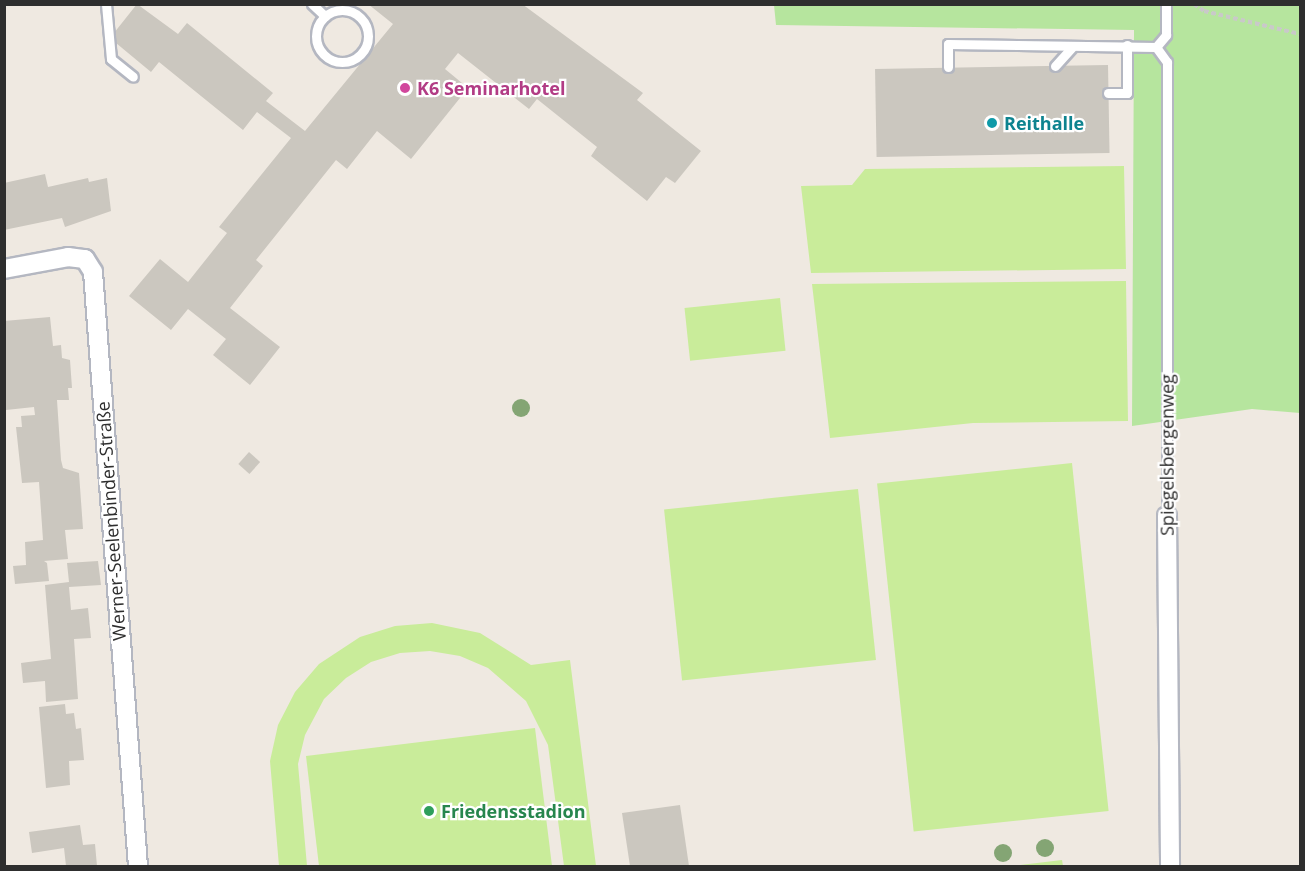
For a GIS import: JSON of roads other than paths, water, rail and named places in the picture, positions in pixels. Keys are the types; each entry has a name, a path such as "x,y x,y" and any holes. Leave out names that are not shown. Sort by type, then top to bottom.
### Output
{"street":[{"name":"Werner-Seelenbinder-Straße","path":"4,269 68,257 86,259 93,272 138,867"},
{"name":"Spiegelsbergenweg","path":"1167,516 1170,867"}],"lane":[{"path":"106,4 111,59 133,77"},
{"path":"312,4 325,16"},
{"path":"948,67 948,44 1156,47 1166,35 1166,4"},
{"path":"352,8 365,23 370,46 351,61 333,60 325,56 316,31 325,16 338,10 352,8"},
{"path":"1108,93 1127,93 1127,45"},
{"path":"1055,66 1072,47"},
{"name":"Spiegelsbergenweg","path":"1156,47 1167,62 1167,516"}],"place":[{"name":"K6 Seminarhotel","path":"405,88"},
{"name":"Reithalle","path":"992,123"},
{"name":"Friedensstadion","path":"429,811"}]}
